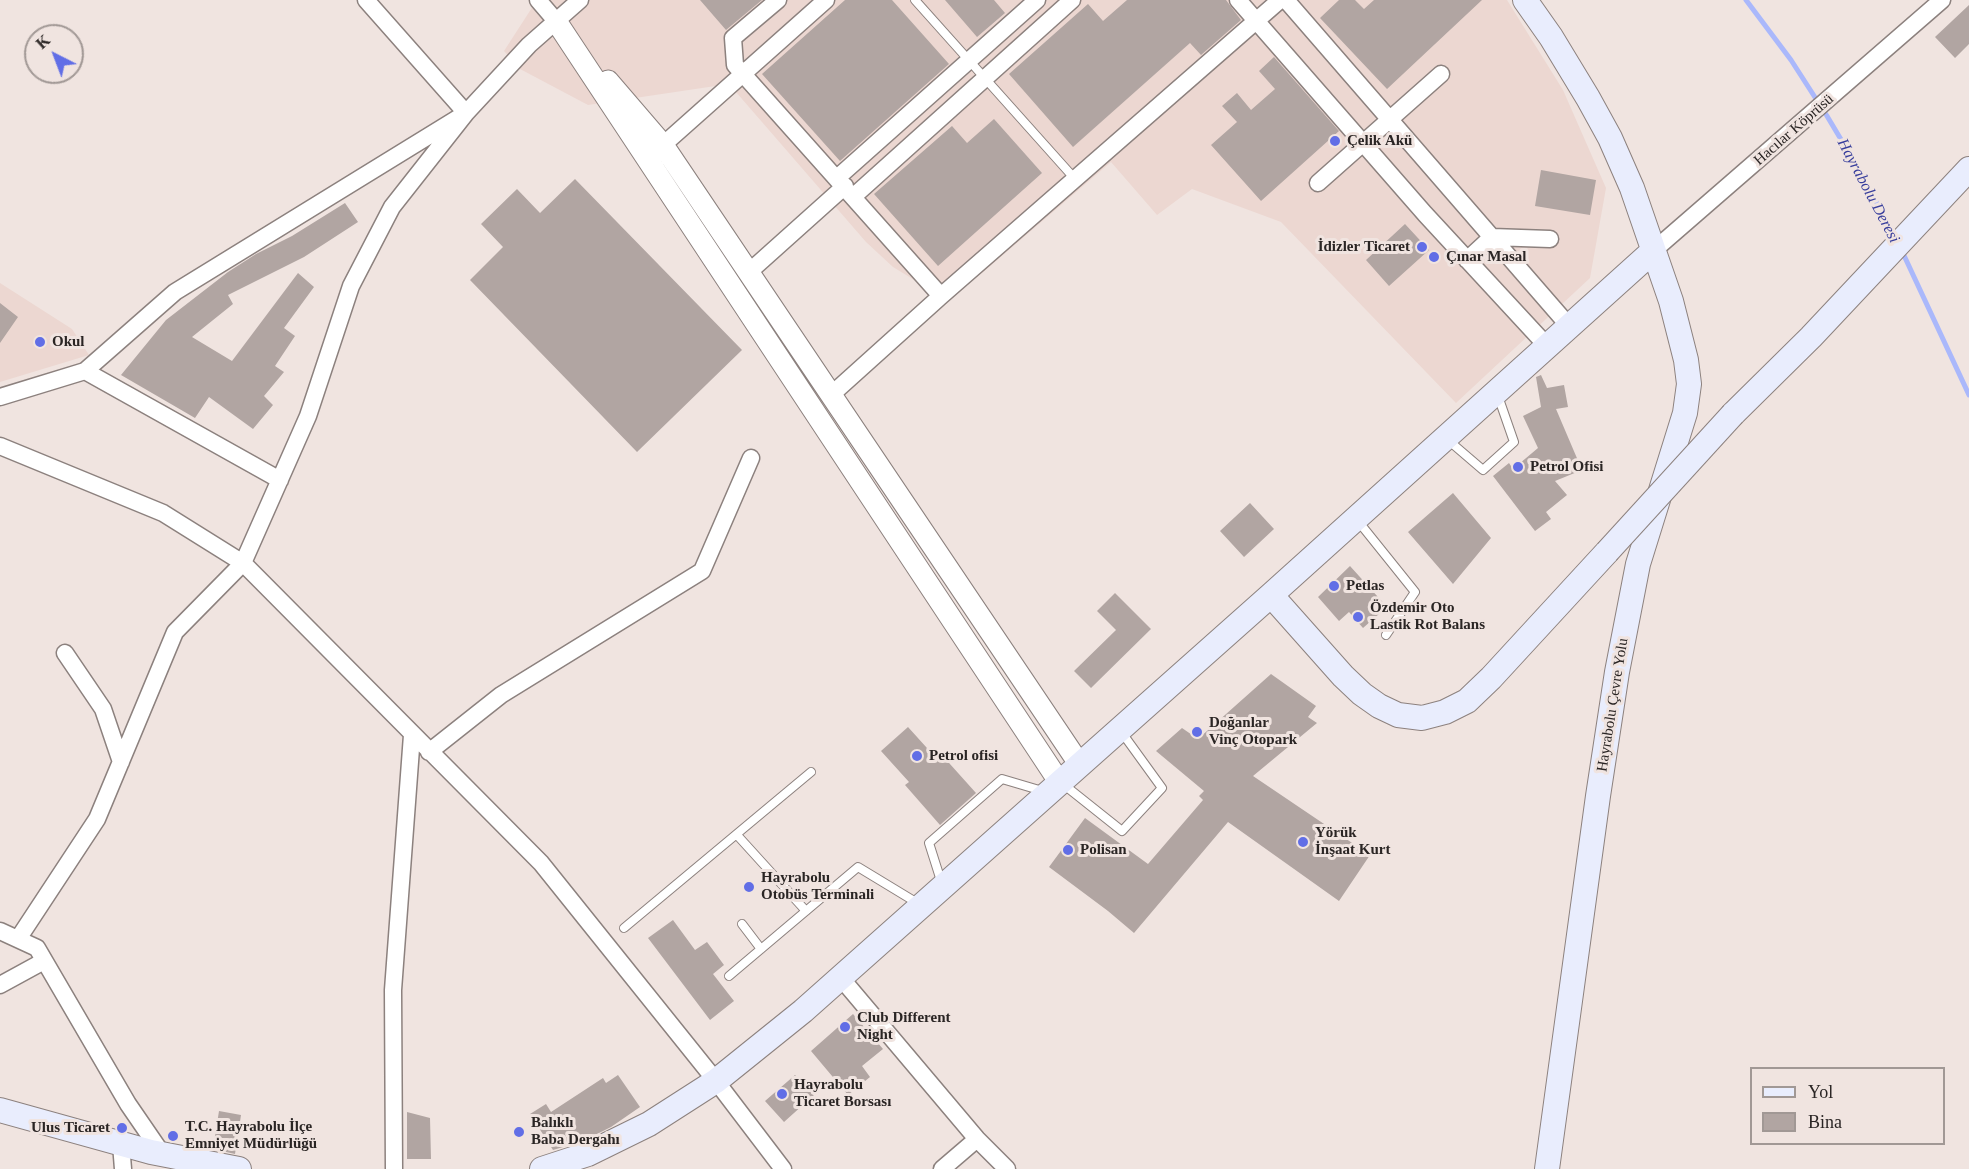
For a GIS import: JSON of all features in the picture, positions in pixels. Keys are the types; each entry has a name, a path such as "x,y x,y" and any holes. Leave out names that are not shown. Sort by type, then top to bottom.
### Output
{"main road":[{"name":"Hayrabolu Çevre Yolu","path":"1525,0 1571,68 1610,138 1632,188 1671,301 1686,360 1689,384 1685,413 1638,564 1617,672 1596,807 1547,1169"},
{"path":"1271,595 1343,676 1379,706 1398,715 1422,718 1445,712 1467,701 1491,678 1733,414 1810,337 1963,176"},
{"path":"542,1169 588,1154 648,1124 716,1081 803,1011 1271,595 1653,251"},
{"path":"0,1110 163,1155 211,1166 239,1169"}],"street":[{"path":"366,0 466,113"},
{"path":"538,0 663,145 1080,765"},
{"path":"18,939 97,819 175,632 243,563 308,416 351,286 392,207 466,113 530,45 580,0"},
{"path":"778,0 733,38 735,65 941,296"},
{"path":"663,145 826,0"},
{"path":"749,272 845,186 969,60 1037,0"},
{"path":"845,186 985,79 1072,0"},
{"path":"1238,0 1467,260 1547,346"},
{"path":"831,395 1280,0"},
{"path":"1286,0 1569,326"},
{"name":"Hacılar Köprüsü","path":"1653,251 1942,0"},
{"path":"556,21 1055,788"},
{"path":"1318,183 1440,74"},
{"path":"0,397 85,371 175,292 466,113"},
{"path":"1467,260 1492,237 1550,239"},
{"path":"85,371 280,480"},
{"path":"0,446 163,513 243,563 541,863 716,1081 783,1169"},
{"path":"429,752 501,695 702,571 751,458"},
{"path":"65,653 103,709 121,762"},
{"path":"394,1169 393,990 412,735"},
{"path":"0,931 37,948 128,1104 163,1155"},
{"path":"0,985 44,961"},
{"path":"841,978 977,1139 1007,1169"},
{"path":"942,1169 977,1139"},
{"path":"121,1144 123,1169"}],"lane":[{"path":"915,0 1075,179"},
{"path":"1445,438 1483,470 1514,442 1496,392"},
{"path":"1356,518 1415,592 1386,635"},
{"path":"943,887 929,843 1002,779 1055,788 1122,831 1162,788 1120,730"},
{"path":"624,928 811,772"},
{"path":"737,835 806,911"},
{"path":"729,976 858,867 922,906"},
{"path":"742,924 762,949"}],"shaded area":[{"path":"533,0 1507,0 1563,90 1606,188 1590,278 1456,403 1281,222 1192,189 1157,215 1111,162 982,273 960,286 937,289 916,281 893,267 866,242 729,84 588,105 520,69 504,51 535,3"},
{"name":"Okul","path":"0,283 72,329 89,355 0,382"}],"building":[{"path":"700,0 762,0 726,30"},
{"path":"845,0 892,0 949,64 840,161 762,74"},
{"path":"945,0 994,0 1005,13 977,37"},
{"path":"1127,0 1226,0 1241,20 1201,55 1190,43 1073,147 1009,74 1088,4 1103,21"},
{"path":"1339,0 1355,0 1364,9 1374,0 1482,0 1387,89 1320,18"},
{"path":"1969,5 1969,44 1955,58 1935,37"},
{"path":"1274,57 1339,131 1261,201 1211,145 1237,122 1222,106 1237,93 1251,110 1275,89 1259,71"},
{"path":"994,119 1042,173 938,266 874,194 952,126 967,143"},
{"path":"1541,170 1596,180 1590,215 1535,206"},
{"path":"575,179 742,350 637,452 470,280 503,247 481,224 517,189 540,213"},
{"path":"345,203 358,222 304,257 228,295 233,304 192,337 232,361 298,273 314,287 284,328 295,336 275,366 284,372 264,396 273,405 253,429 209,397 195,418 121,375 166,320 228,272"},
{"path":"1405,224 1429,250 1389,286 1366,260"},
{"path":"0,303 18,317 0,343"},
{"path":"1541,375 1547,388 1564,385 1568,407 1556,409 1582,470 1555,481 1567,495 1546,512 1551,519 1535,531 1493,476 1509,463 1513,469 1538,448 1523,416 1541,407 1536,377"},
{"path":"1453,493 1491,538 1453,584 1408,532"},
{"path":"1250,503 1274,529 1244,557 1220,531"},
{"path":"1350,566 1387,607 1363,628 1349,612 1339,621 1318,597"},
{"path":"1115,593 1151,629 1091,688 1074,671 1116,630 1097,611"},
{"path":"1271,674 1316,706 1308,717 1317,723 1253,776 1370,855 1339,901 1228,822 1134,933 1049,867 1085,818 1148,864 1203,800 1199,796 1204,791 1156,751 1182,728 1198,739"},
{"path":"908,727 936,758 941,754 976,793 940,825 905,785 909,782 881,751"},
{"path":"673,920 695,950 707,942 724,965 713,974 734,1001 710,1020 648,938"},
{"path":"853,1014 883,1049 862,1066 870,1077 848,1095 811,1051"},
{"path":"618,1075 640,1107 611,1127 583,1141 553,1150 530,1114 546,1104 551,1112 603,1078 606,1083"},
{"path":"795,1075 814,1095 784,1122 765,1101"},
{"path":"219,1111 241,1115 235,1154 213,1149"},
{"path":"407,1112 430,1118 431,1159 407,1159"}],"waterway":[{"name":"Hayrabolu Deresi","path":"1746,0 1791,60 1827,116 1896,238"},
{"name":"Hayrabolu Deresi","path":"1901,249 1969,395"}],"place":[{"name":"Çelik Akü","path":"1335,141"},
{"name":"İdizler Ticaret","path":"1422,247"},
{"name":"Çınar Masal","path":"1434,257"},
{"name":"Okul","path":"40,342"},
{"name":"Petrol Ofisi","path":"1518,467"},
{"name":"Petlas","path":"1334,586"},
{"name":"Özdemir Oto Lastik Rot Balans","path":"1358,617"},
{"name":"Doğanlar Vinç Otopark","path":"1197,732"},
{"name":"Petrol ofisi","path":"917,756"},
{"name":"Yörük İnşaat Kurt","path":"1303,842"},
{"name":"Polisan","path":"1068,850"},
{"name":"Hayrabolu Otobüs Terminali","path":"749,887"},
{"name":"Club Different Night","path":"845,1027"},
{"name":"Hayrabolu Ticaret Borsası","path":"782,1094"},
{"name":"Ulus Ticaret","path":"122,1128"},
{"name":"Balıklı Baba Dergahı","path":"519,1132"},
{"name":"T.C. Hayrabolu İlçe Emniyet Müdürlüğü","path":"173,1136"}]}
